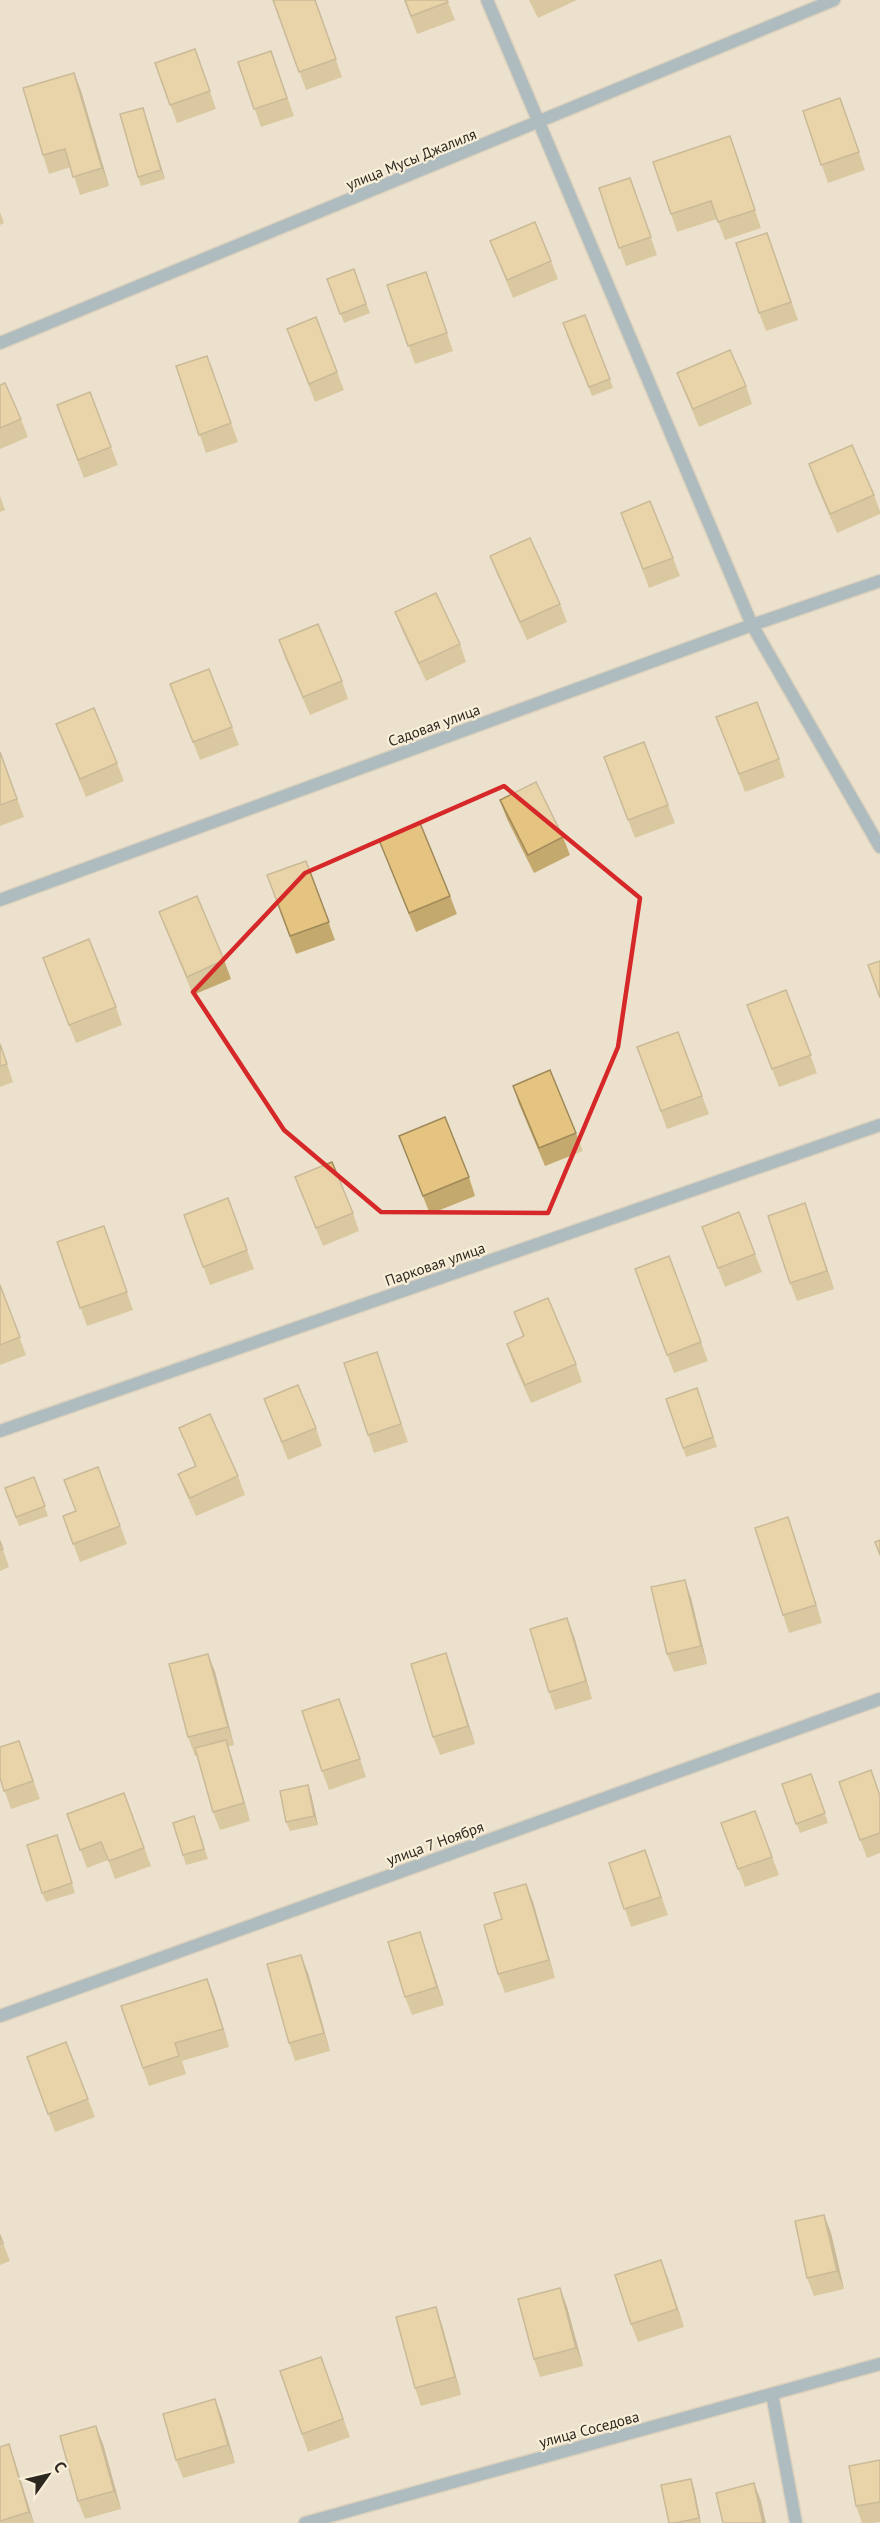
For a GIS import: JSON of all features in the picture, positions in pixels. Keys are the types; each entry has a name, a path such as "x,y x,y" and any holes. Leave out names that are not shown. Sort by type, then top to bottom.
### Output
{"street":[{"path":"487,0 541,122 752,625 880,848"},
{"name":"улица Мусы Джалиля","path":"0,343 834,0"},
{"name":"Садовая улица","path":"0,900 752,625 880,581"},
{"name":"Парковая улица","path":"0,1431 880,1125"},
{"name":"улица 7 Ноября","path":"0,2016 880,1699"},
{"name":"улица Соседова","path":"305,2523 880,2364"},
{"path":"772,2394 796,2523"}],"highlighted area":[{"path":"504,786 640,898 618,1047 548,1213 381,1212 284,1130 193,992 305,873"}],"building":[{"path":"273,0 315,0 336,59 299,72"},
{"path":"405,0 447,0 448,2 411,16"},
{"path":"195,49 210,91 170,105 155,63"},
{"path":"271,51 287,98 254,109 238,62"},
{"path":"74,73 102,168 73,177 65,149 43,155 23,88"},
{"path":"840,98 859,152 821,165 803,111"},
{"path":"143,108 161,170 138,177 120,114"},
{"path":"730,136 755,210 718,222 711,201 671,214 653,162"},
{"path":"630,178 651,237 619,248 599,188"},
{"path":"535,222 551,261 507,280 490,241"},
{"path":"767,233 791,302 759,313 736,243"},
{"path":"354,269 366,304 340,314 327,279"},
{"path":"426,272 447,333 408,346 387,285"},
{"path":"585,315 610,379 589,387 563,323"},
{"path":"316,317 337,372 309,384 287,329"},
{"path":"730,350 746,386 693,409 677,373"},
{"path":"207,356 231,423 199,435 176,366"},
{"path":"5,383 21,419 0,428 0,385"},
{"path":"90,392 111,447 78,460 57,405"},
{"path":"852,445 874,495 830,514 809,464"},
{"path":"650,501 673,558 643,569 621,513"},
{"path":"530,538 560,604 520,622 490,556"},
{"path":"436,593 460,644 419,663 395,612"},
{"path":"318,624 342,681 303,697 279,640"},
{"path":"209,669 232,727 193,742 170,684"},
{"path":"757,702 779,759 739,774 716,717"},
{"path":"94,708 117,763 80,779 56,724"},
{"path":"644,742 668,805 628,820 604,757"},
{"path":"0,752 17,799 0,805"},
{"path":"536,782 563,837 528,855 500,800"},
{"path":"420,823 450,896 409,913 379,840"},
{"path":"306,861 329,922 290,936 267,875"},
{"path":"197,896 224,960 187,977 159,912"},
{"path":"89,939 116,1007 69,1025 43,958"},
{"path":"880,961 880,998 868,965"},
{"path":"786,990 811,1055 772,1069 747,1005"},
{"path":"678,1032 702,1096 661,1111 637,1047"},
{"path":"0,1044 7,1064 0,1066"},
{"path":"550,1070 576,1133 539,1148 513,1086"},
{"path":"445,1117 469,1177 423,1196 399,1136"},
{"path":"332,1162 353,1213 316,1228 295,1177"},
{"path":"228,1198 247,1250 203,1267 184,1215"},
{"path":"805,1203 827,1271 790,1283 768,1216"},
{"path":"739,1212 755,1254 718,1268 702,1227"},
{"path":"104,1226 127,1292 80,1308 57,1242"},
{"path":"669,1256 701,1342 667,1355 635,1269"},
{"path":"0,1285 20,1337 0,1345"},
{"path":"548,1298 576,1364 525,1385 507,1344 524,1336 514,1312"},
{"path":"377,1352 401,1424 368,1435 344,1363"},
{"path":"298,1385 316,1428 282,1442 264,1399"},
{"path":"697,1388 713,1437 683,1448 666,1399"},
{"path":"210,1414 238,1476 190,1498 178,1474 196,1466 179,1428"},
{"path":"98,1467 120,1526 73,1544 63,1516 76,1511 64,1480"},
{"path":"34,1477 45,1506 16,1517 5,1488"},
{"path":"788,1517 816,1605 783,1615 755,1528"},
{"path":"880,1540 880,1555 875,1542"},
{"path":"685,1580 701,1646 667,1654 651,1587"},
{"path":"567,1618 586,1681 549,1692 530,1629"},
{"path":"446,1653 468,1726 433,1737 411,1664"},
{"path":"208,1654 228,1727 188,1737 169,1664"},
{"path":"339,1699 360,1759 322,1771 302,1711"},
{"path":"226,1740 244,1803 213,1812 195,1748"},
{"path":"19,1741 33,1781 4,1791 0,1778 0,1747"},
{"path":"871,1770 880,1796 880,1833 860,1840 839,1782"},
{"path":"811,1774 825,1813 796,1824 782,1784"},
{"path":"308,1785 314,1816 286,1822 280,1791"},
{"path":"124,1793 144,1848 109,1861 101,1842 80,1850 67,1814"},
{"path":"755,1811 772,1857 738,1869 721,1823"},
{"path":"194,1816 204,1849 183,1855 173,1823"},
{"path":"57,1835 72,1883 42,1893 27,1845"},
{"path":"645,1850 661,1897 624,1909 609,1863"},
{"path":"526,1884 549,1960 498,1974 484,1925 502,1919 494,1893"},
{"path":"420,1932 437,1987 405,1997 388,1942"},
{"path":"301,1955 324,2033 289,2043 267,1964"},
{"path":"207,1979 223,2029 175,2043 179,2056 143,2068 121,2006"},
{"path":"66,2042 88,2099 48,2114 27,2057"},
{"path":"824,2215 837,2271 807,2278 795,2221"},
{"path":"661,2260 677,2309 631,2324 615,2275"},
{"path":"560,2288 576,2348 534,2359 518,2299"},
{"path":"436,2307 455,2377 415,2388 396,2317"},
{"path":"321,2357 343,2419 302,2434 280,2371"},
{"path":"215,2399 228,2445 176,2460 163,2414"},
{"path":"96,2426 114,2491 78,2501 60,2436"},
{"path":"9,2444 29,2512 0,2521 0,2447"},
{"path":"880,2460 880,2502 856,2506 849,2466"},
{"path":"691,2479 699,2518 669,2523 661,2485"},
{"path":"754,2483 763,2523 723,2523 716,2493"}]}
